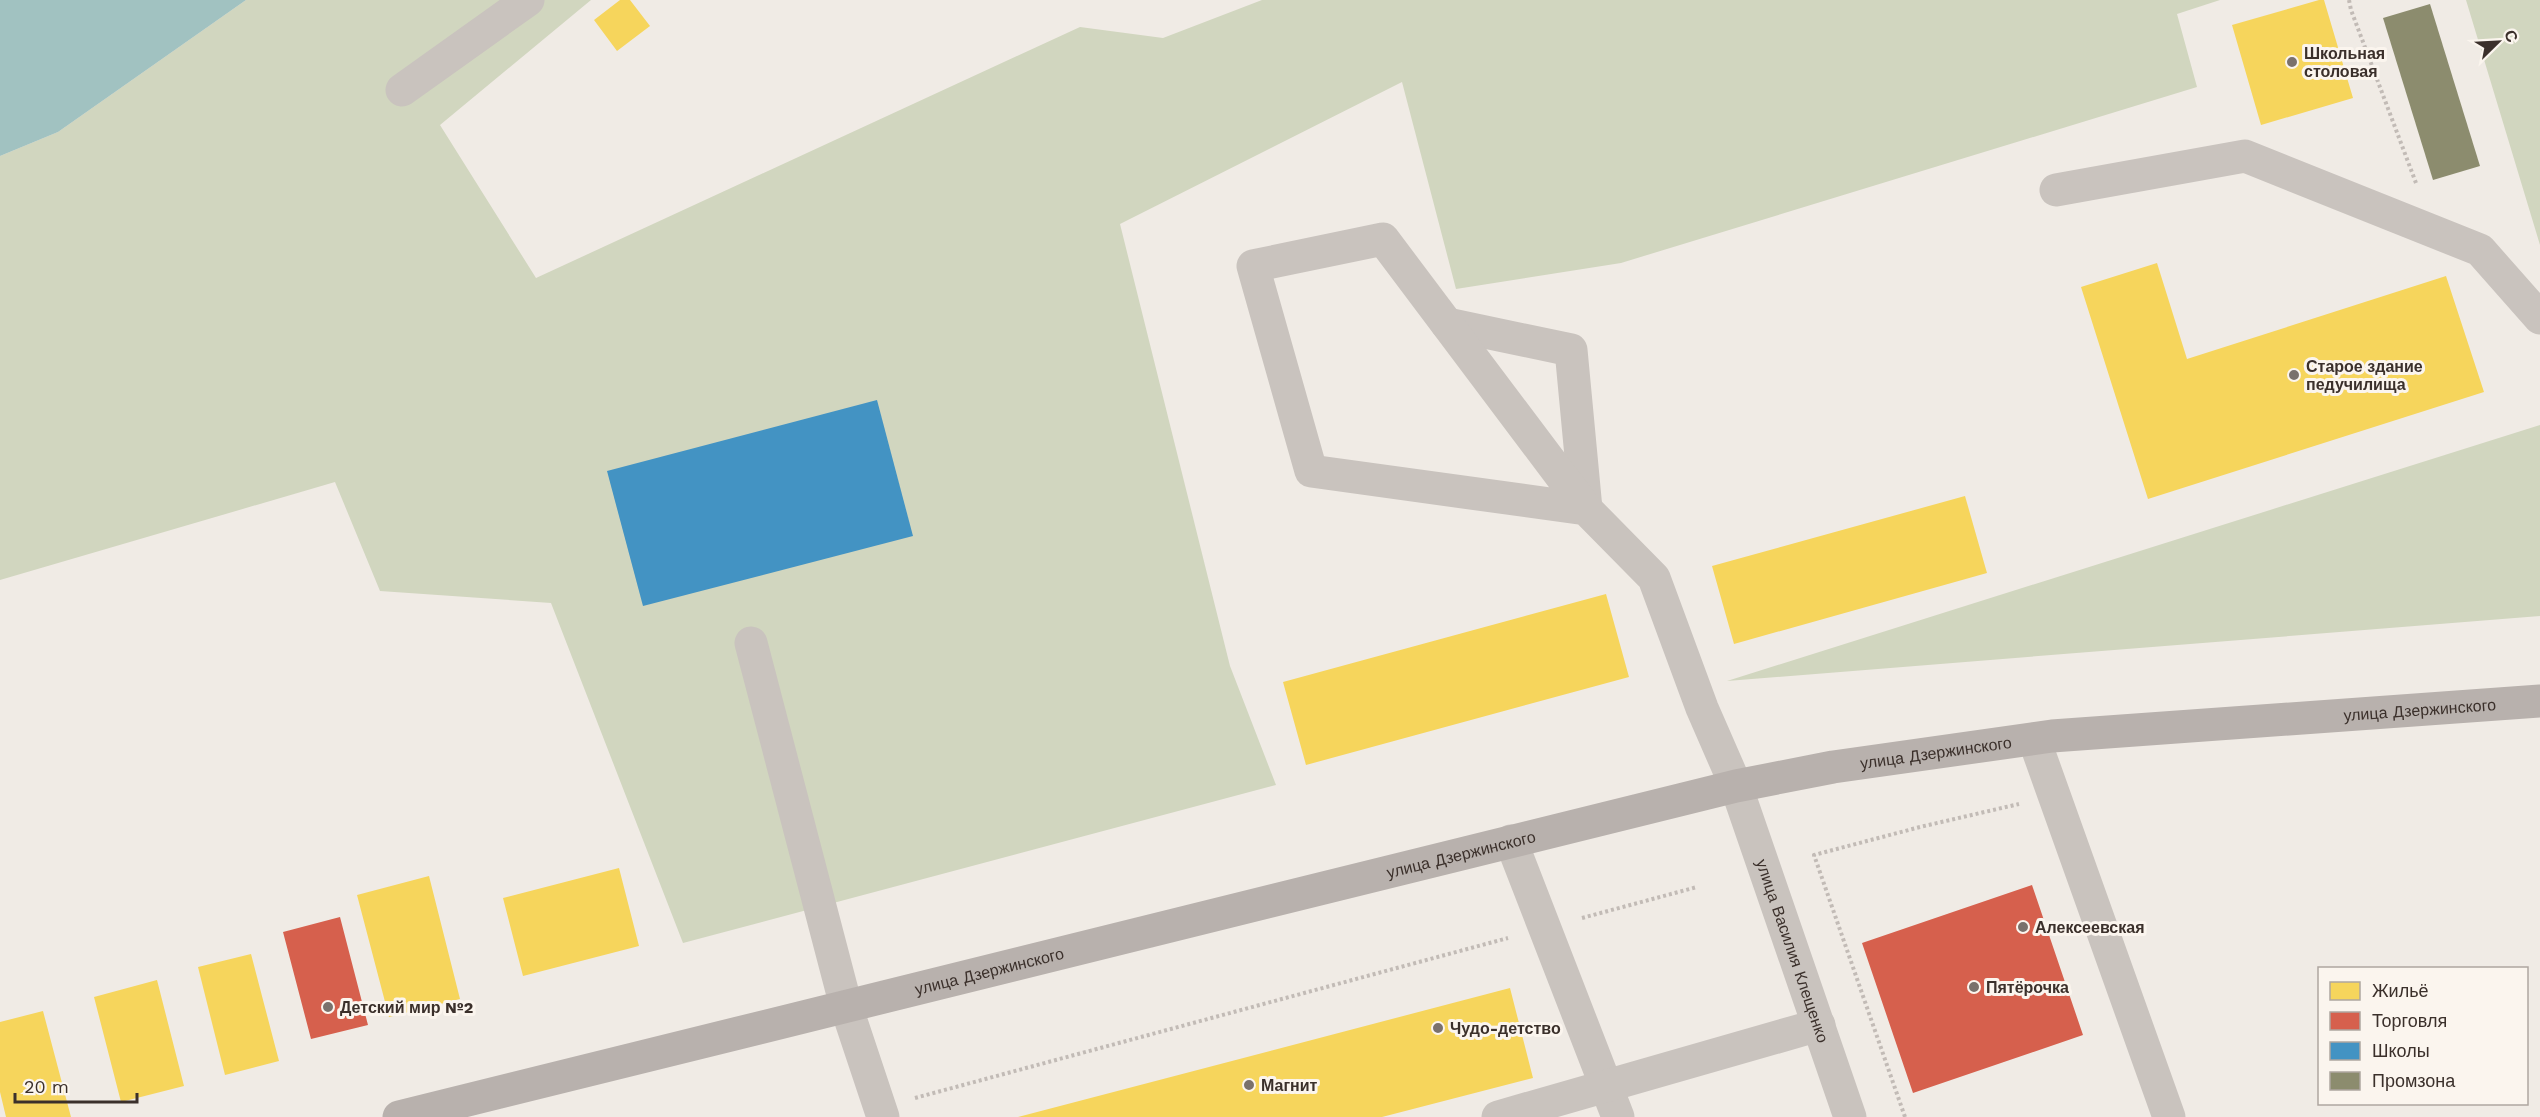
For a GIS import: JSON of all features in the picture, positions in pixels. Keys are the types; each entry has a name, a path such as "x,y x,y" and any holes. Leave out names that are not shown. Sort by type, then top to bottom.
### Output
{"main road":[{"name":"улица Дзержинского","path":"413,1115 846,1005 1511,841 1736,786 1833,767 2034,739 2540,701"}],"street":[{"path":"402,90 528,0"},
{"path":"2056,190 2246,156 2480,250 2540,318"},
{"name":"улица Василия Клещенко","path":"1586,509 1311,471 1253,266 1383,239 1586,509 1654,578 1702,708 1736,786 1850,1117"},
{"path":"1447,324 1570,350 1586,509"},
{"path":"752,643 846,1005 882,1112"},
{"path":"2034,739 2169,1117"},
{"path":"1511,841 1618,1117"},
{"path":"1498,1117 1819,1025"}],"path":[{"path":"2349,0 2418,188"},
{"path":"1905,1117 1814,855 1920,826 2054,796"},
{"path":"882,1112 1697,887"}],"green space":[{"path":"246,0 591,0 440,125 536,278 1080,27 1163,38 1262,0 2220,0 2177,14 2197,87 1621,263 1456,289 1402,82 1120,224 1230,666 1276,785 683,943 551,603 380,591 335,482 0,580 0,156 58,132"},
{"path":"2466,0 2540,0 2540,245"},
{"path":"2540,425 2540,616 1727,681"}],"water":[{"path":"0,0 246,0 58,132 0,156"}],"building: Жильё":[{"path":"620,0 630,0 650,26 617,51 594,20"},
{"name":"Школьная столовая","path":"2324,0 2353,98 2261,125 2232,25"},
{"name":"Старое здание педучилища","path":"2157,263 2187,359 2446,276 2484,392 2148,499 2081,287"},
{"path":"1965,496 1987,573 1734,644 1712,566"},
{"path":"1606,594 1629,677 1306,765 1283,682"},
{"path":"619,868 639,946 523,976 503,898"},
{"path":"429,876 460,999 389,1017 357,895"},
{"path":"251,954 279,1061 225,1075 198,967"},
{"path":"157,980 184,1086 121,1102 94,997"},
{"path":"1510,988 1533,1078 1382,1117 1018,1117"},
{"path":"43,1011 71,1117 6,1117 0,1092 0,1022"}],"building: Торговля":[{"path":"2032,885 2083,1035 1913,1093 1862,943"},
{"path":"340,917 368,1025 311,1039 283,932"}],"building: Школы":[{"path":"877,400 913,536 643,606 607,471"}],"building: Промзона":[{"path":"2430,4 2480,166 2433,180 2383,18"}],"place":[{"name":"Школьная столовая","path":"2292,62"},
{"name":"Старое здание педучилища","path":"2294,375"},
{"name":"Алексеевская","path":"2023,927"},
{"name":"Пятёрочка","path":"1974,987"},
{"name":"Детский мир №2","path":"328,1007"},
{"name":"Чудо-детство","path":"1438,1028"},
{"name":"Магнит","path":"1249,1085"}]}
